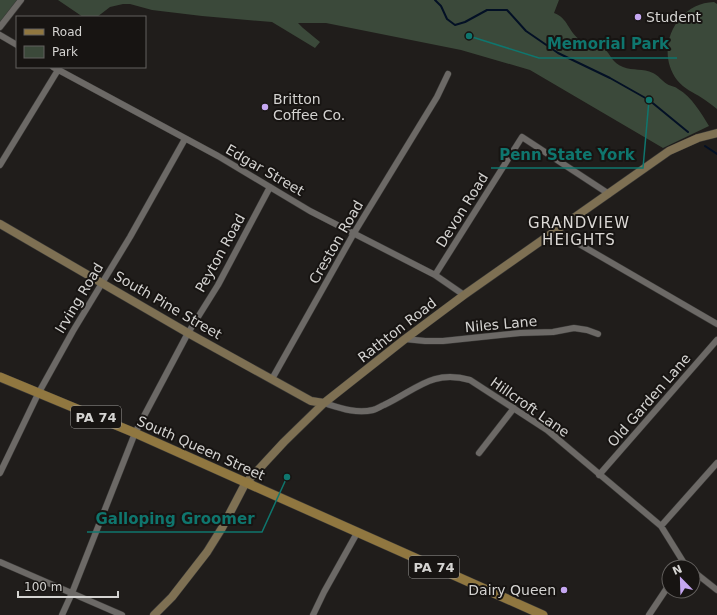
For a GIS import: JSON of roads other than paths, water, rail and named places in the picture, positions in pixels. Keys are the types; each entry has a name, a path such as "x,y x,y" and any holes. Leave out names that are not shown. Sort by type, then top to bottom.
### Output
{"main road":[{"name":"South Queen Street","path":"0,377 135,434 543,615"}],"street":[{"path":"0,27 21,0"},
{"path":"0,35 16,44"},
{"path":"0,165 55,69"},
{"name":"Edgar Street","path":"55,69 185,139 310,211 435,275 464,295"},
{"name":"Creston Road","path":"272,379 354,233 437,97 448,74"},
{"name":"Rathton Road","path":"154,615 172,597 207,552 222,528 245,484 284,442 324,403 464,295 669,151 698,138 717,133"},
{"name":"Devon Road","path":"435,275 522,137 608,194"},
{"name":"Irving Road","path":"0,473 38,394 73,331 130,237 185,139"},
{"name":"Peyton Road","path":"62,615 135,434 188,333 218,285 270,187"},
{"name":"South Pine Street","path":"0,224 188,333 311,401 324,403"},
{"path":"555,230 717,324"},
{"name":"Niles Lane","path":"405,339 443,341 520,333 553,332 574,328 587,330 598,334"},
{"name":"Old Garden Lane","path":"599,475 717,340"},
{"name":"Hillcroft Lane","path":"324,403 353,411 373,410 425,382 442,377 457,376 470,380 547,430 661,526 681,559"},
{"path":"479,453 514,408"},
{"path":"661,526 717,463"},
{"path":"314,615 324,592 357,533"},
{"path":"0,562 122,615"},
{"path":"701,577 714,588 717,581"},
{"path":"649,615 661,597"}],"waterway":[{"path":"435,0 441,6 447,19 455,25 465,22 487,10 507,10 526,31 558,53 610,78 649,100 688,132"},
{"path":"705,146 717,154"}],"place":[{"name":"Student","path":"638,17"},
{"name":"Memorial Park","path":"469,36"},
{"name":"Penn State York","path":"649,100"},
{"name":"Britton Coffee Co.","path":"265,107"},
{"name":"Galloping Groomer","path":"287,477"},
{"name":"Dairy Queen","path":"564,590"}],"district":[{"name":"GRANDVIEW HEIGHTS","path":"579,232"}]}
